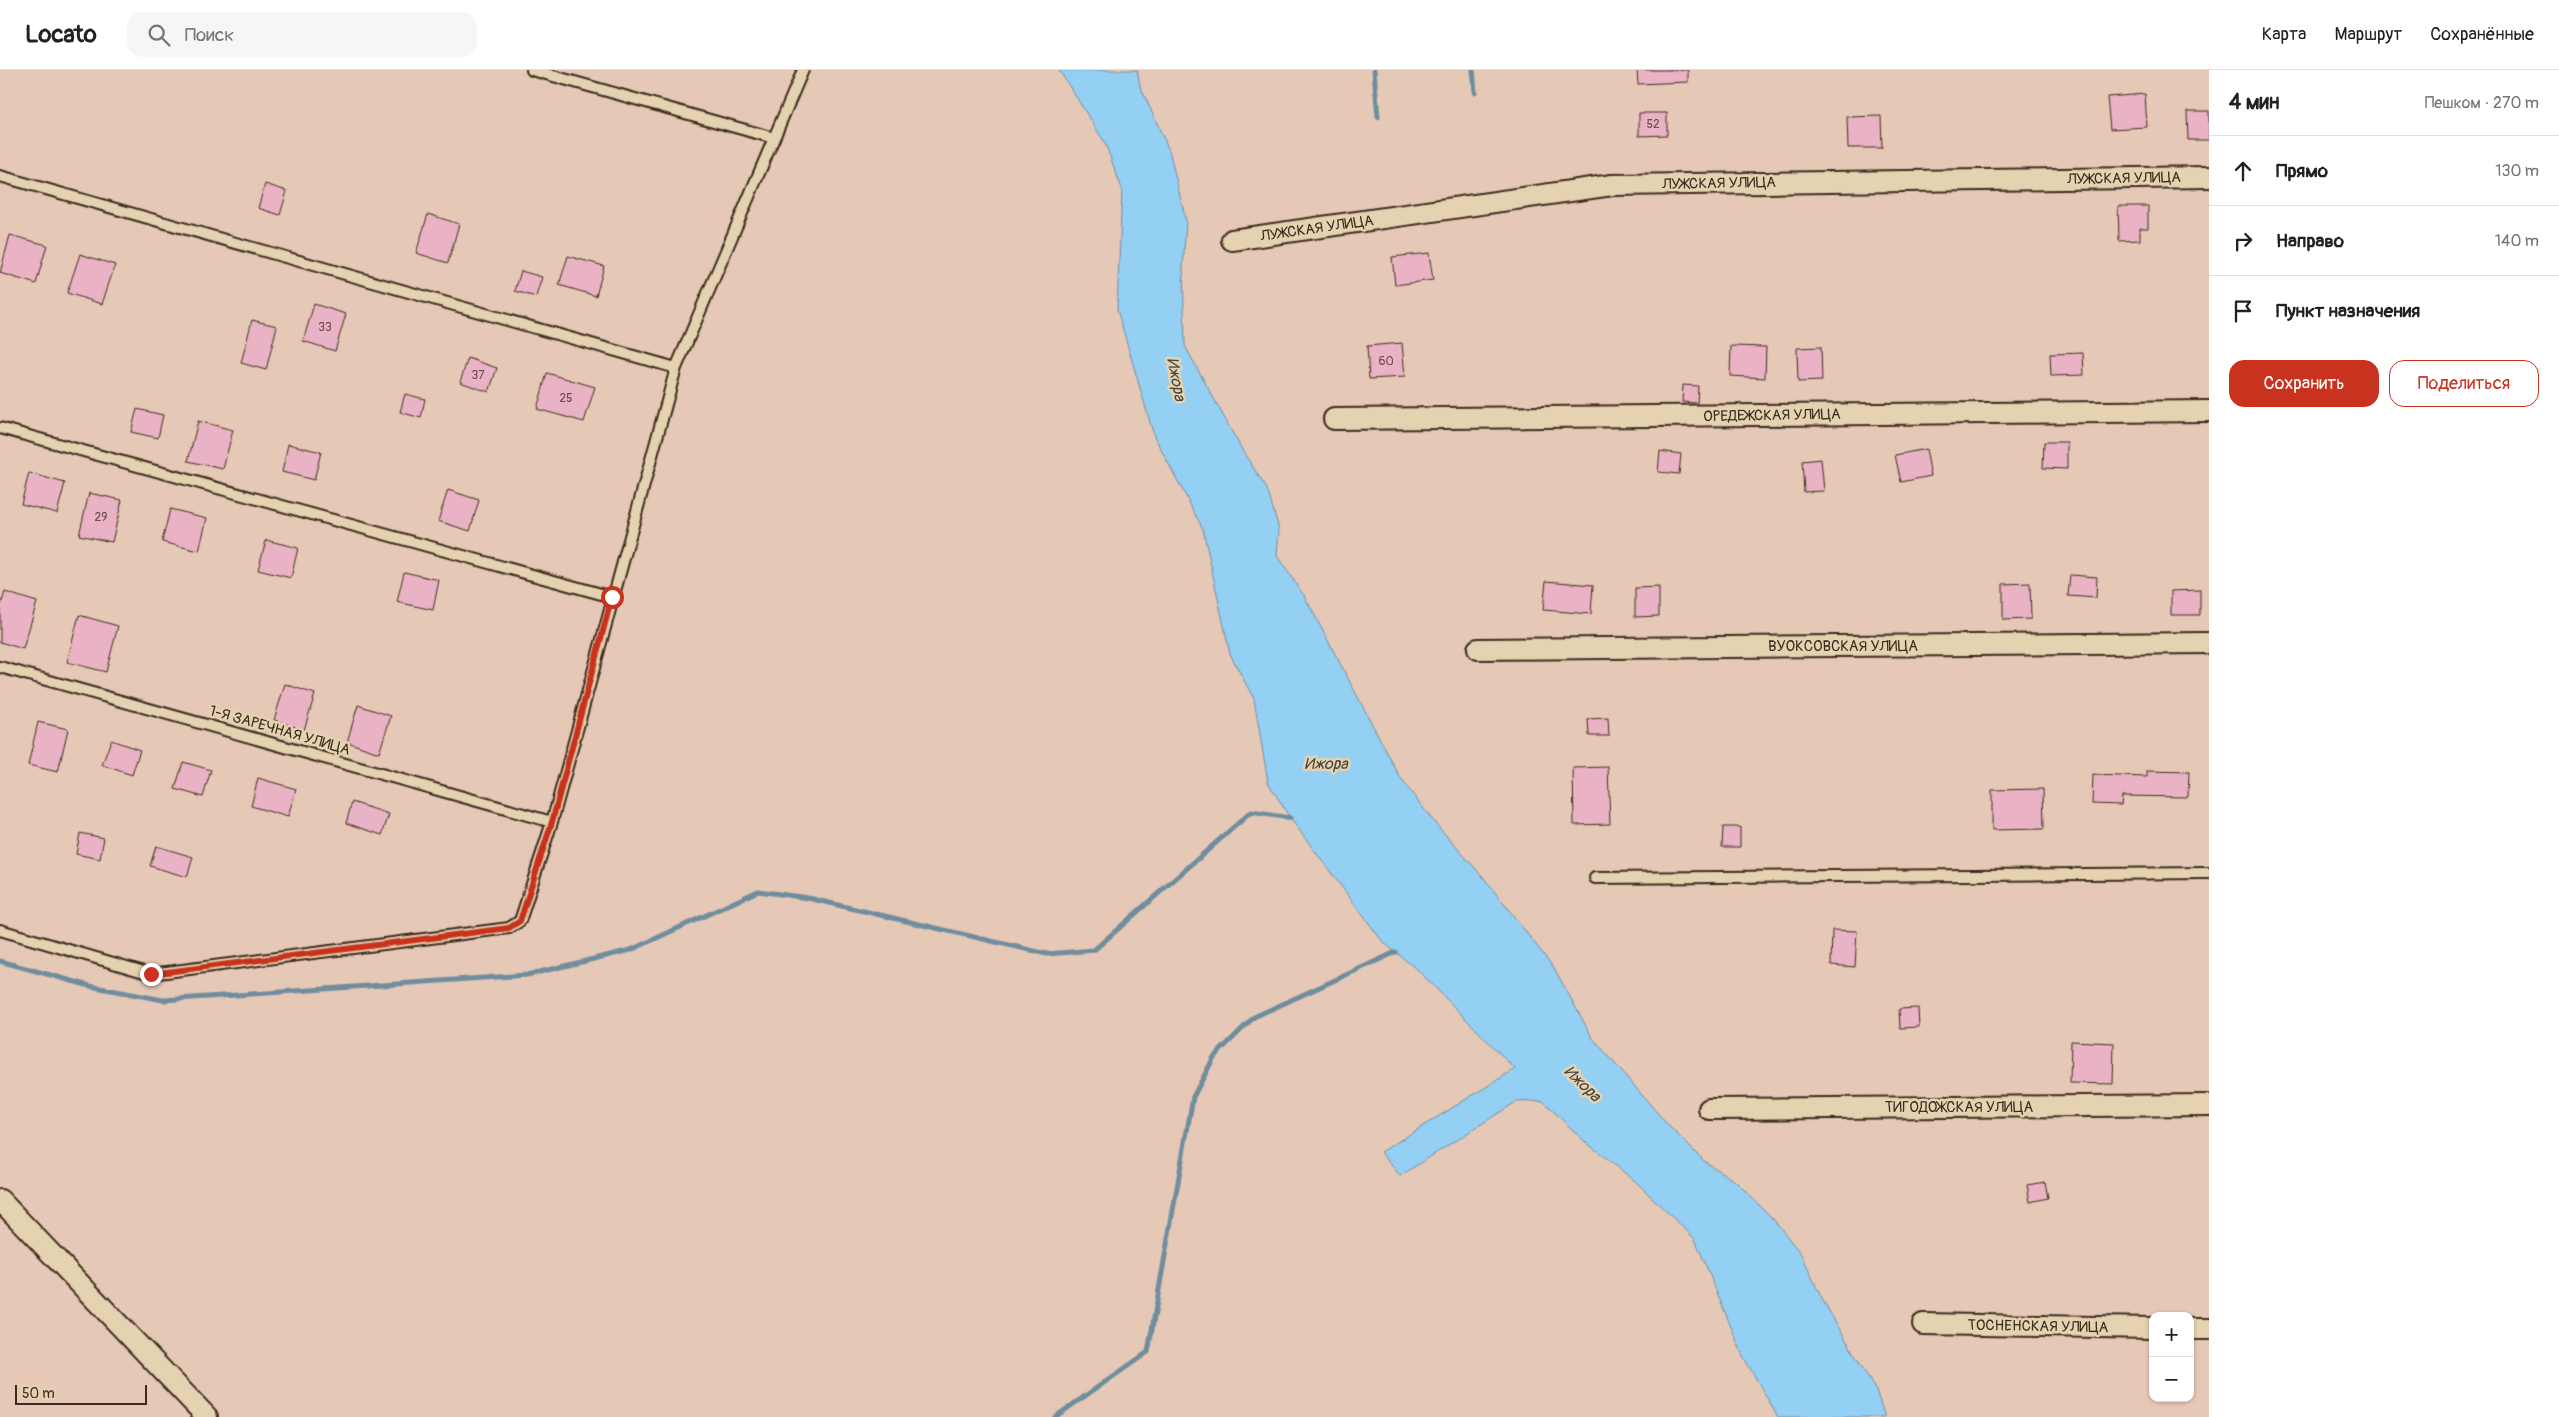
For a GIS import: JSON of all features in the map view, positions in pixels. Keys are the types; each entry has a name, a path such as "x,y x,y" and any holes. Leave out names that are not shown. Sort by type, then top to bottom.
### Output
{"street":[{"name":"ЛУЖСКАЯ УЛИЦА","path":"1232,240 1612,185 2209,177"},
{"name":"ОРЕДЕЖСКАЯ УЛИЦА","path":"1334,419 2209,412"},
{"name":"ВУОКСОВСКАЯ УЛИЦА","path":"1478,649 2209,643"},
{"name":"ТИГОДОЖСКАЯ УЛИЦА","path":"1709,1109 2209,1105"},
{"path":"0,1200 208,1417"},
{"name":"ТОСНЕНСКАЯ УЛИЦА","path":"1923,1324 2149,1328"},
{"path":"2194,1329 2209,1329"}],"lane":[{"path":"532,70 774,138"},
{"path":"0,930 151,974 509,928 520,921 552,822 676,368 803,70"},
{"path":"0,176 676,368"},
{"path":"0,428 612,597"},
{"name":"1-Я ЗАРЕЧНАЯ УЛИЦА","path":"0,667 552,822"},
{"path":"1595,878 2209,873"}],"water":[{"name":"Ижора","path":"1059,70 1137,70 1140,86 1169,150 1186,221 1183,267 1185,346 1242,450 1267,489 1279,529 1277,556 1305,597 1401,779 1434,822 1483,877 1554,968 1592,1037 1666,1123 1704,1161 1736,1182 1775,1221 1801,1254 1822,1299 1876,1391 1885,1417 1778,1417 1743,1356 1695,1239 1635,1181 1582,1139 1543,1101 1516,1102 1400,1176 1381,1152 1515,1069 1420,972 1383,942 1290,818 1268,782 1254,699 1230,654 1203,529 1154,436 1117,309 1122,189 1105,143"}],"building":[{"path":"1637,70 1688,70 1688,82 1638,84"},
{"path":"2145,94 2147,127 2110,129 2107,97"},
{"path":"2187,111 2209,111 2209,140 2188,140"},
{"path":"1639,113 1667,113 1667,135 1639,136"},
{"path":"1881,116 1882,148 1848,148 1847,117"},
{"path":"265,184 287,191 280,215 258,208"},
{"path":"2118,206 2148,206 2148,228 2140,228 2140,240 2119,241"},
{"path":"428,214 459,224 448,263 416,253"},
{"path":"10,235 47,245 36,284 0,273"},
{"path":"1429,253 1433,280 1395,285 1392,257"},
{"path":"80,254 115,265 102,304 67,293"},
{"path":"568,256 604,266 596,296 559,285"},
{"path":"521,271 542,277 536,297 515,291"},
{"path":"314,304 346,314 335,351 303,341"},
{"path":"252,320 277,326 266,370 241,363"},
{"path":"1402,343 1405,377 1369,379 1367,346"},
{"path":"1731,346 1766,347 1765,378 1730,376"},
{"path":"1821,347 1822,381 1798,382 1797,348"},
{"path":"2083,353 2084,375 2051,376 2050,354"},
{"path":"468,358 497,368 489,392 460,382"},
{"path":"547,373 595,387 584,422 537,409"},
{"path":"1683,385 1698,386 1697,403 1682,402"},
{"path":"405,394 425,399 421,418 400,412"},
{"path":"137,409 163,415 158,438 131,432"},
{"path":"198,421 233,430 223,469 188,461"},
{"path":"2044,442 2067,442 2067,469 2043,468"},
{"path":"288,444 321,452 314,480 282,472"},
{"path":"1926,449 1931,476 1901,482 1895,455"},
{"path":"1660,451 1681,454 1679,474 1658,472"},
{"path":"1821,459 1824,491 1804,492 1802,461"},
{"path":"29,473 65,483 57,513 21,504"},
{"path":"448,490 479,500 470,531 438,521"},
{"path":"89,493 122,500 112,542 79,535"},
{"path":"170,509 207,518 199,551 162,542"},
{"path":"266,540 298,548 291,578 258,570"},
{"path":"404,572 439,580 433,610 397,602"},
{"path":"2070,575 2097,577 2096,598 2068,596"},
{"path":"1546,581 1593,585 1591,614 1543,610"},
{"path":"2030,583 2031,619 2003,620 2003,584"},
{"path":"1659,587 1659,616 1635,617 1635,588"},
{"path":"2200,590 2200,615 2171,615 2171,591"},
{"path":"5,592 37,602 23,649 0,642 0,608"},
{"path":"79,615 118,626 106,672 67,662"},
{"path":"285,684 315,694 304,730 274,720"},
{"path":"358,705 391,716 379,753 347,742"},
{"path":"1608,718 1609,736 1589,736 1588,719"},
{"path":"38,722 68,729 58,772 28,765"},
{"path":"111,740 140,750 132,775 102,765"},
{"path":"183,762 211,770 203,797 175,789"},
{"path":"1608,767 1610,824 1574,825 1573,768"},
{"path":"2147,771 2189,772 2188,797 2122,796 2121,805 2092,804 2093,775 2147,777"},
{"path":"258,778 296,789 288,817 251,806"},
{"path":"2043,789 2044,829 1992,830 1992,790"},
{"path":"352,802 389,814 382,835 346,823"},
{"path":"1723,827 1740,827 1740,847 1722,847"},
{"path":"80,833 104,838 100,859 76,854"},
{"path":"156,846 193,857 187,877 150,866"},
{"path":"1832,930 1857,931 1855,967 1831,965"},
{"path":"1918,1008 1919,1027 1900,1028 1899,1009"},
{"path":"2071,1041 2114,1043 2113,1084 2070,1083"},
{"path":"2045,1182 2048,1198 2030,1202 2027,1185"}],"waterway":[{"path":"1374,70 1378,117"},
{"path":"1473,70 1475,92"},
{"path":"0,961 90,986 163,1000 527,975 631,950 758,891 808,898 1047,954 1094,950 1251,812 1290,818"},
{"path":"1055,1417 1148,1352 1193,1097 1214,1057 1254,1017 1396,952"}],"route":[{"path":"151,974 509,928 520,921 552,822 612,597"}]}
